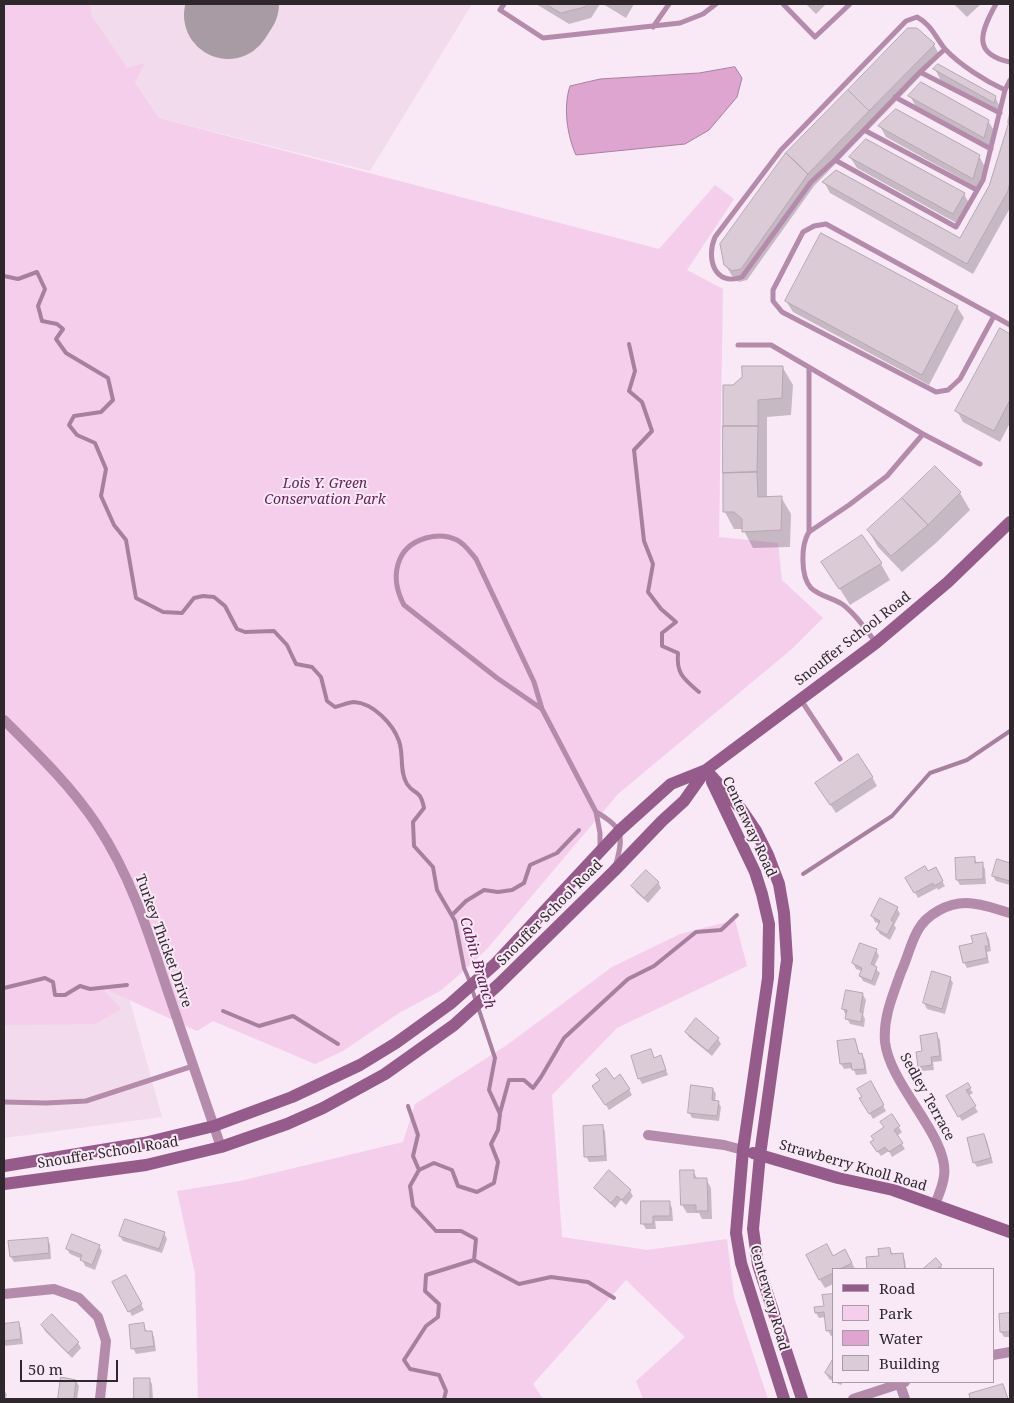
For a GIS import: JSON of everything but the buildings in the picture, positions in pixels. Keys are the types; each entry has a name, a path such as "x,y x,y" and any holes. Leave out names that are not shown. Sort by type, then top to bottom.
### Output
{"main road":[{"name":"Snouffer School Road","path":"4,1166 144,1144 214,1126 292,1097 360,1064 419,1028 450,1004 495,964 620,830 670,784 706,770 876,643 948,582 1010,522"},
{"name":"Snouffer School Road","path":"4,1184 146,1165 222,1147 287,1124 346,1096 385,1074 454,1025 500,984 684,801 706,770"},
{"name":"Centerway Road","path":"706,770 755,872 768,924 768,978 743,1150 736,1233 740,1263 784,1399"},
{"name":"Centerway Road","path":"706,770 741,809 756,831 779,884 784,912 786,960 760,1155 753,1229 758,1265 802,1399"},
{"name":"Strawberry Knoll Road","path":"743,1150 838,1178 892,1190 1010,1232"}],"street":[{"name":"Turkey Thicket Drive","path":"4,720 76,795 116,857 136,899 222,1147"},
{"name":"Sedley Terrace","path":"935,1205 945,1175 942,1151 901,1084 891,1063 885,1042 888,1008 918,929 928,917 940,909 965,903 982,905 1010,913"},
{"path":"648,1134 724,1145 743,1150"},
{"path":"4,1294 54,1289 80,1298 98,1318 106,1341 100,1399"},
{"path":"994,1356 1010,1352"},
{"path":"853,1399 898,1383"},
{"path":"901,1383 905,1399"}],"lane":[{"path":"504,4 500,10 543,38 680,23 703,14 716,4"},
{"path":"653,27 669,4"},
{"path":"783,4 816,37 850,4"},
{"path":"996,4 983,34 983,44 987,53 997,59 1010,62"},
{"path":"945,49 811,182 742,277 733,280 724,278 716,272 712,261 712,245 720,229 781,150 906,21 917,17 927,22 945,49 983,80 1005,90"},
{"path":"920,72 1000,113"},
{"path":"835,160 956,228 983,180 1005,90 1010,80"},
{"path":"895,97 991,149"},
{"path":"864,130 977,190"},
{"path":"994,316 960,379 948,390 936,392 782,312 773,301 773,290 803,232 814,226 826,224 994,316 1010,325"},
{"path":"738,344 771,345 923,434 980,464"},
{"path":"809,368 809,532"},
{"path":"876,643 851,612 842,604 812,588 805,572 802,547 804,539 809,532 887,476 923,434"},
{"path":"542,709 497,678 404,605 399,595 396,575 398,563 407,548 423,539 435,536 451,538 466,546 476,559 530,674 542,709 596,812 600,832 600,853"},
{"path":"800,699 840,759"},
{"path":"596,812 611,820 620,830 620,850 614,871"},
{"path":"4,1102 46,1103 86,1101 193,1066"}],"shaded area":[{"path":"90,4 472,4 370,171 159,118 92,16"},
{"path":"4,775 112,936 162,1117 4,1138"}],"green space":[{"name":"Lois Y. Green Conservation Park","path":"4,4 90,4 92,16 127,68 145,63 135,82 159,118 659,249 715,185 734,199 687,270 723,289 719,537 778,543 782,580 823,618 793,648 618,794 487,949 458,976 440,991 399,1013 343,1051 315,1064 213,1021 197,1031 101,987 121,1009 95,1024 4,1025"},
{"path":"735,920 747,966 617,1028 552,1095 562,1237 647,1250 727,1239 734,1297 768,1399 643,1399 636,1381 685,1337 626,1280 533,1384 543,1399 198,1399 195,1274 177,1191 240,1181 403,1142 415,1104 507,1045 612,967 680,934"}],"water":[{"path":"735,67 742,78 737,97 709,130 685,144 576,155 570,139 566,112 570,86 600,79 699,73"}],"waterway":[{"name":"Cabin Branch","path":"4,276 18,279 37,272 45,289 38,306 42,321 57,324 63,329 56,339 66,353 108,378 113,400 101,412 74,416 69,425 77,435 95,443 106,469 101,496 114,525 126,540 136,598 163,612 182,613 194,598 203,596 214,597 225,606 237,629 245,632 274,631 287,645 296,664 312,667 321,677 327,701 335,707 352,702 368,706 387,721 396,734 399,741 405,779 410,788 421,798 424,808 413,822 414,846 433,867 437,890 455,921 464,968 470,982"},
{"path":"629,344 635,371 629,391 642,402 652,431 634,450 644,541 653,564 648,592 661,609 676,622 662,633 662,646 678,653 678,666 682,676 699,692"},
{"path":"803,874 892,816 930,773 967,760 1010,731"},
{"path":"452,915 466,901 484,890 498,892 512,890 524,883 530,865 557,853 579,830"},
{"path":"500,1113 509,1080 524,1080 533,1088 564,1038 628,979 654,966 696,932 721,930 737,915"},
{"path":"4,988 45,978 53,982 55,995 65,995 80,986 90,989 127,985"},
{"name":"Cabin Branch","path":"444,1399 446,1391 439,1375 410,1369 404,1360 426,1326 438,1317 439,1304 425,1291 426,1275 474,1260 476,1239 461,1231 436,1231 413,1206 410,1186 419,1170 434,1163 452,1170 458,1186 477,1192 494,1183 498,1162 491,1144 498,1130 500,1114 489,1090 495,1058 472,989"},
{"path":"223,1011 259,1026 293,1016 338,1044"},
{"path":"408,1106 418,1135 413,1156 419,1170"},
{"path":"474,1260 519,1284 551,1277 588,1282 614,1298"}],"runway":[{"path":"228,15 235,4"}]}
